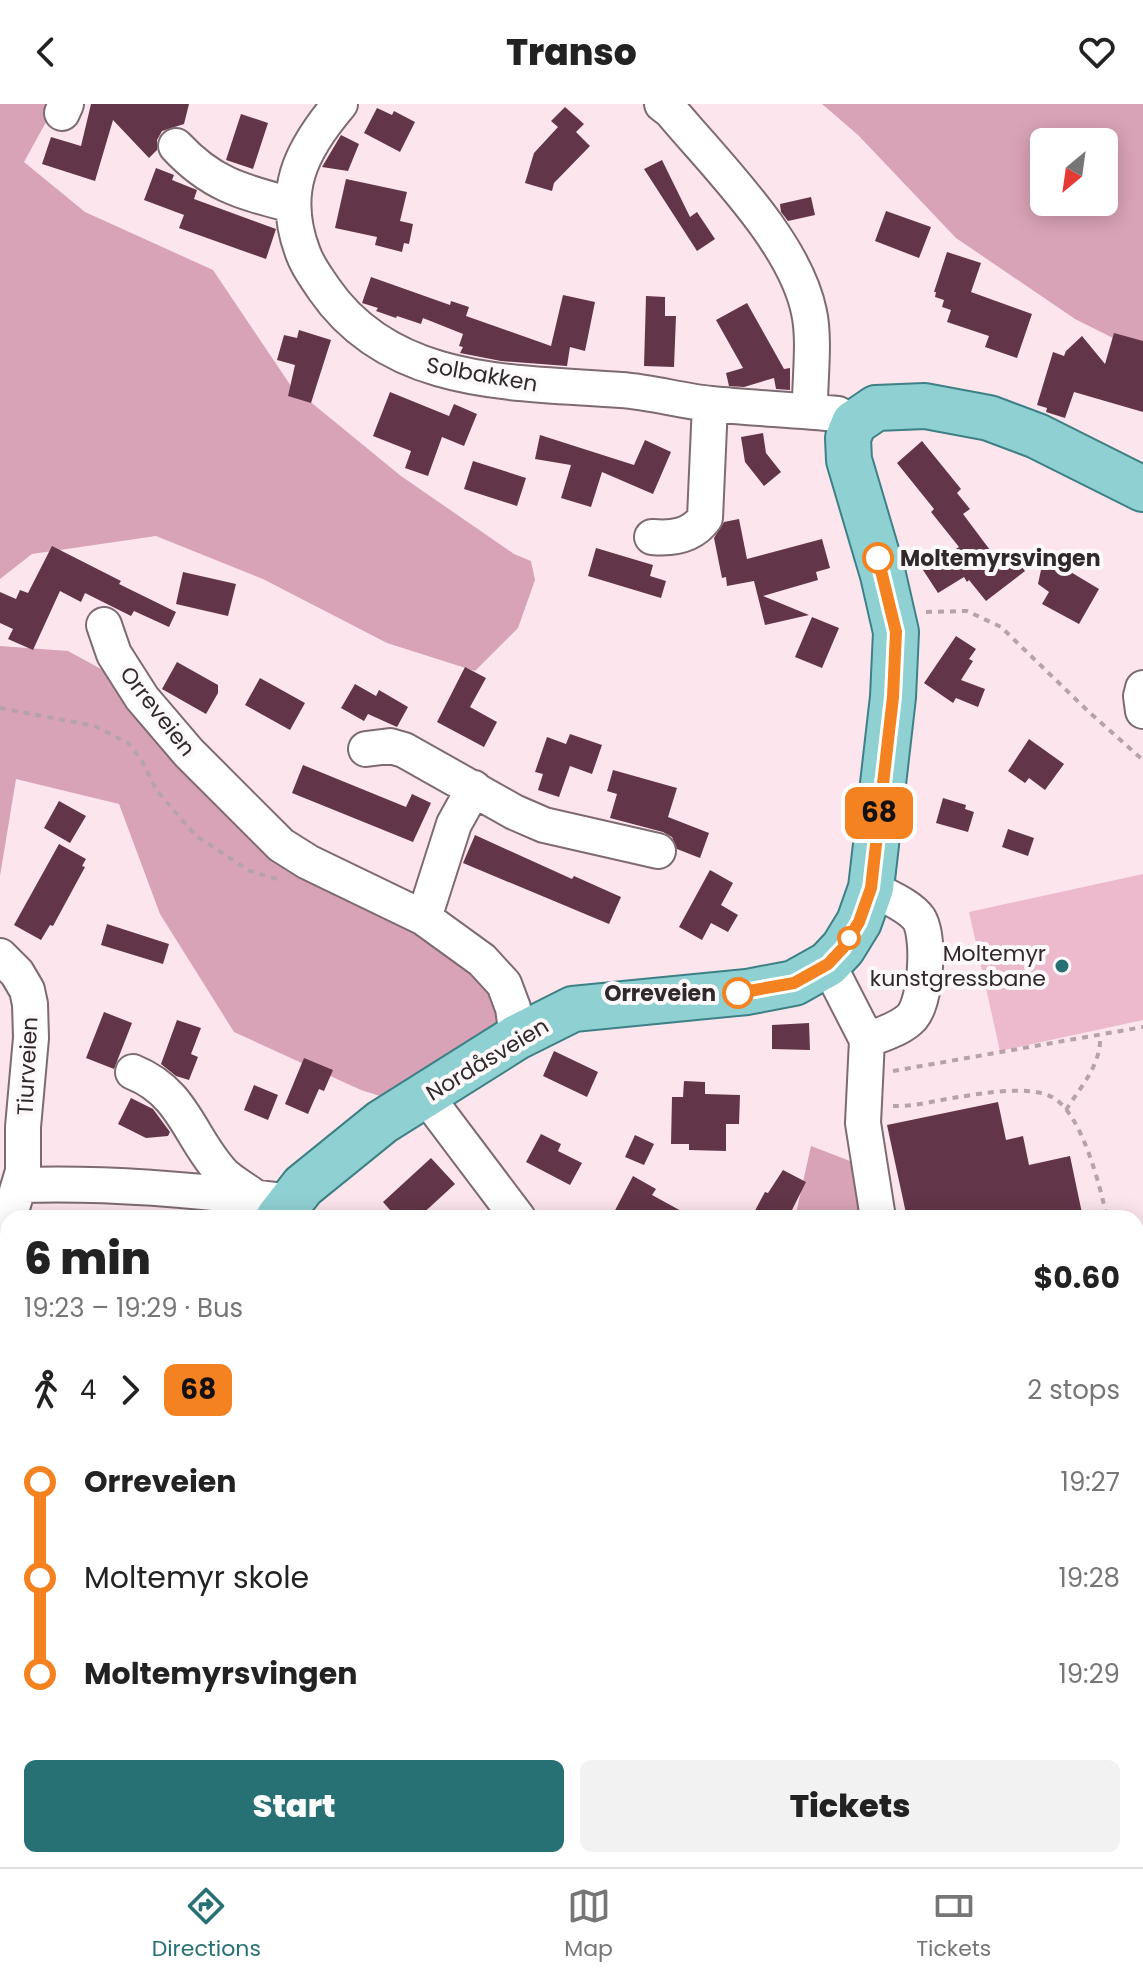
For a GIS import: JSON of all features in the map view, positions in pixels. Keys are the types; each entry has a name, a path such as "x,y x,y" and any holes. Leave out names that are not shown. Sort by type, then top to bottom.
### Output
{"main road":[{"path":"828,964 843,948 859,922 871,888 893,697 896,632 883,575 849,460 848,438 854,423 876,408 925,406 989,418 1037,436 1143,489"},
{"name":"Nordåsveien","path":"275,1206 382,1122 517,1037 573,1009 747,992 794,983 828,964"}],"street":[{"name":"Solbakken","path":"340,104 320,127 305,154 295,183 292,205 297,235 308,266 334,303 355,327 389,350 427,367 522,385 625,390 710,404 838,414 854,423"},
{"path":"662,104 775,236 803,286 810,316 808,411"},
{"path":"176,146 195,166 215,180 235,190 292,205"},
{"path":"652,537 669,538 689,533 698,528 705,518 710,404"},
{"name":"Orreveien","path":"104,625 114,654 142,698 189,753 281,845 308,862 424,918 482,960 504,984 513,1008 517,1037"},
{"path":"1143,688 1143,711"},
{"path":"366,749 390,746 404,750 514,812 544,825 658,851"},
{"path":"424,918 454,824 474,788"},
{"path":"867,1040 893,1030 913,1016 922,998 925,940 920,921 912,912 871,888"},
{"name":"Tiurveien","path":"0,956 17,973 27,990 30,1004 31,1038 20,1185 11,1210"},
{"path":"828,964 867,1040 863,1123 877,1210"},
{"path":"133,1072 153,1080 170,1095 226,1176 275,1206"},
{"path":"426,1096 512,1210"},
{"path":"20,1185 145,1188 275,1206"}],"path":[{"path":"892,617 967,611 1001,627 1143,760"},
{"path":"0,708 95,726 128,743 142,761 157,791 196,836 250,871 291,883"},
{"path":"867,1040 880,1073 1143,1027"},
{"path":"1066,1110 1095,1064 1101,1050 1100,1035"},
{"path":"889,1095 893,1107 992,1092 1026,1091 1052,1097 1072,1116 1089,1156 1105,1210"}],"shaded area":[{"path":"0,104 56,104 24,162 85,212 213,270 291,386 401,476 514,554 531,561 535,580 518,628 475,671 387,643 263,579 156,536 32,554 0,579"},
{"path":"822,104 1143,104 1143,353 1075,319 956,238 858,135"},
{"path":"0,646 68,651 134,687 228,792 341,867 464,934 510,1013 431,1112 361,1090 234,1032 160,914 119,804 16,779 0,876"},
{"name":"Moltemyr kunstgressbane","path":"1143,874 1143,1020 1000,1051 969,912"},
{"path":"811,1146 863,1166 872,1210 797,1210"}],"building":[{"path":"91,104 189,104 184,124 162,131 157,140 157,150 149,158 113,120 95,181 42,164 51,137 81,146"},
{"path":"565,107 584,124 576,132 590,146 554,183 552,191 525,183 534,153 558,127 551,121"},
{"path":"377,108 392,115 394,111 415,122 400,152 364,133"},
{"path":"241,114 268,123 253,169 226,160"},
{"path":"341,135 359,144 348,171 322,167"},
{"path":"662,160 690,217 697,212 715,239 697,251 644,169"},
{"path":"156,168 174,175 172,180 197,190 194,199 276,229 266,259 179,228 184,215 144,200"},
{"path":"346,179 407,192 400,221 413,224 409,244 404,243 402,252 375,245 377,237 335,228"},
{"path":"811,197 815,215 788,221 781,212 780,204"},
{"path":"886,211 931,227 919,258 875,241"},
{"path":"947,252 981,263 971,292 1032,314 1017,358 985,347 989,336 947,322 951,310 942,307 944,300 935,297 934,292"},
{"path":"371,277 450,305 451,301 469,307 466,316 551,346 563,295 595,302 585,351 570,347 567,366 501,361 460,353 463,334 423,318 421,324 396,318 362,303"},
{"path":"646,296 665,297 665,316 676,316 674,367 644,366"},
{"path":"747,303 784,369 790,368 790,390 776,389 774,378 744,387 729,386 726,373 743,368 716,320"},
{"path":"299,330 331,340 311,403 288,396 295,365 277,360 284,335 297,338"},
{"path":"1114,333 1143,341 1143,412 1074,392 1065,418 1046,412 1047,408 1037,405 1053,352 1064,356 1082,336 1105,364"},
{"path":"390,392 449,416 454,404 477,414 464,446 442,437 428,476 405,468 411,451 373,436"},
{"path":"763,433 766,453 781,472 764,486 745,462 741,437"},
{"path":"540,435 634,465 645,440 671,452 653,494 602,472 591,507 561,498 571,465 535,459"},
{"path":"922,441 961,489 957,493 970,509 963,514 1002,566 1014,557 1025,571 986,601 964,577 938,593 923,570 959,547 931,512 934,509 897,463"},
{"path":"473,461 526,478 517,506 464,489"},
{"path":"739,519 747,559 822,539 830,568 816,572 818,580 763,596 809,615 765,625 754,581 727,586 726,577 722,578 714,538 724,522"},
{"path":"52,546 176,612 169,627 134,611 131,616 85,593 81,602 60,591 33,650 8,639 13,629 0,623 0,592 16,599 20,590 28,593"},
{"path":"596,548 653,565 650,576 666,581 661,598 588,576"},
{"path":"1044,556 1099,589 1079,624 1042,604 1049,592 1038,584"},
{"path":"183,572 236,584 228,616 176,604"},
{"path":"812,617 839,628 822,668 795,657"},
{"path":"956,636 976,649 969,659 973,661 961,680 985,689 978,707 956,698 953,703 924,683"},
{"path":"177,662 218,685 218,693 206,714 162,689"},
{"path":"465,667 486,678 470,707 497,722 484,747 437,722"},
{"path":"260,678 305,703 290,730 245,705"},
{"path":"355,684 376,696 379,690 408,707 397,727 368,714 364,721 341,708"},
{"path":"570,734 602,745 592,774 570,766 559,797 538,790 543,774 535,772 547,737 566,744"},
{"path":"1029,739 1064,764 1045,790 1029,778 1025,783 1008,771"},
{"path":"303,765 406,807 412,794 431,803 413,842 292,793"},
{"path":"613,770 677,788 668,817 709,833 700,858 677,849 672,837 663,832 610,818 617,794 607,791"},
{"path":"943,798 966,805 965,809 974,812 968,832 936,823"},
{"path":"59,801 86,816 70,843 44,828"},
{"path":"1008,829 1034,838 1028,856 1002,847"},
{"path":"475,835 572,879 574,876 621,897 609,924 463,863"},
{"path":"59,844 86,859 82,866 85,867 53,926 50,925 41,940 14,925"},
{"path":"710,870 733,883 721,905 738,915 728,932 711,923 702,940 679,927"},
{"path":"107,924 169,944 163,964 101,945"},
{"path":"104,1012 132,1023 114,1069 86,1058"},
{"path":"177,1020 201,1028 191,1054 198,1057 189,1080 176,1076 161,1064"},
{"path":"809,1023 810,1050 772,1049 772,1025"},
{"path":"554,1051 598,1072 587,1097 543,1076"},
{"path":"304,1058 333,1070 324,1091 319,1089 308,1114 285,1104"},
{"path":"684,1081 705,1082 705,1094 740,1095 739,1124 726,1124 726,1151 689,1150 689,1144 671,1144 672,1097 683,1097"},
{"path":"254,1085 278,1095 268,1120 244,1110"},
{"path":"131,1098 153,1109 170,1132 168,1136 146,1138 118,1124"},
{"path":"998,1102 1006,1140 1023,1136 1029,1165 1070,1156 1081,1210 905,1210 887,1125"},
{"path":"541,1134 561,1144 558,1151 582,1163 570,1185 526,1162"},
{"path":"635,1135 654,1144 644,1165 625,1157"},
{"path":"431,1158 455,1184 427,1210 390,1210 383,1202"},
{"path":"783,1170 806,1182 792,1210 755,1210 765,1192 768,1193"},
{"path":"633,1176 656,1189 652,1195 679,1210 615,1210"}],"bus line":[{"name":"68","path":"738,993 794,983 828,964 843,948 859,922 871,888 893,697 896,632 878,558"}],"place":[{"name":"Moltemyrsvingen","path":"878,558"},
{"name":"Moltemyr kunstgressbane","path":"1062,966"},
{"name":"Orreveien","path":"738,993"}]}
